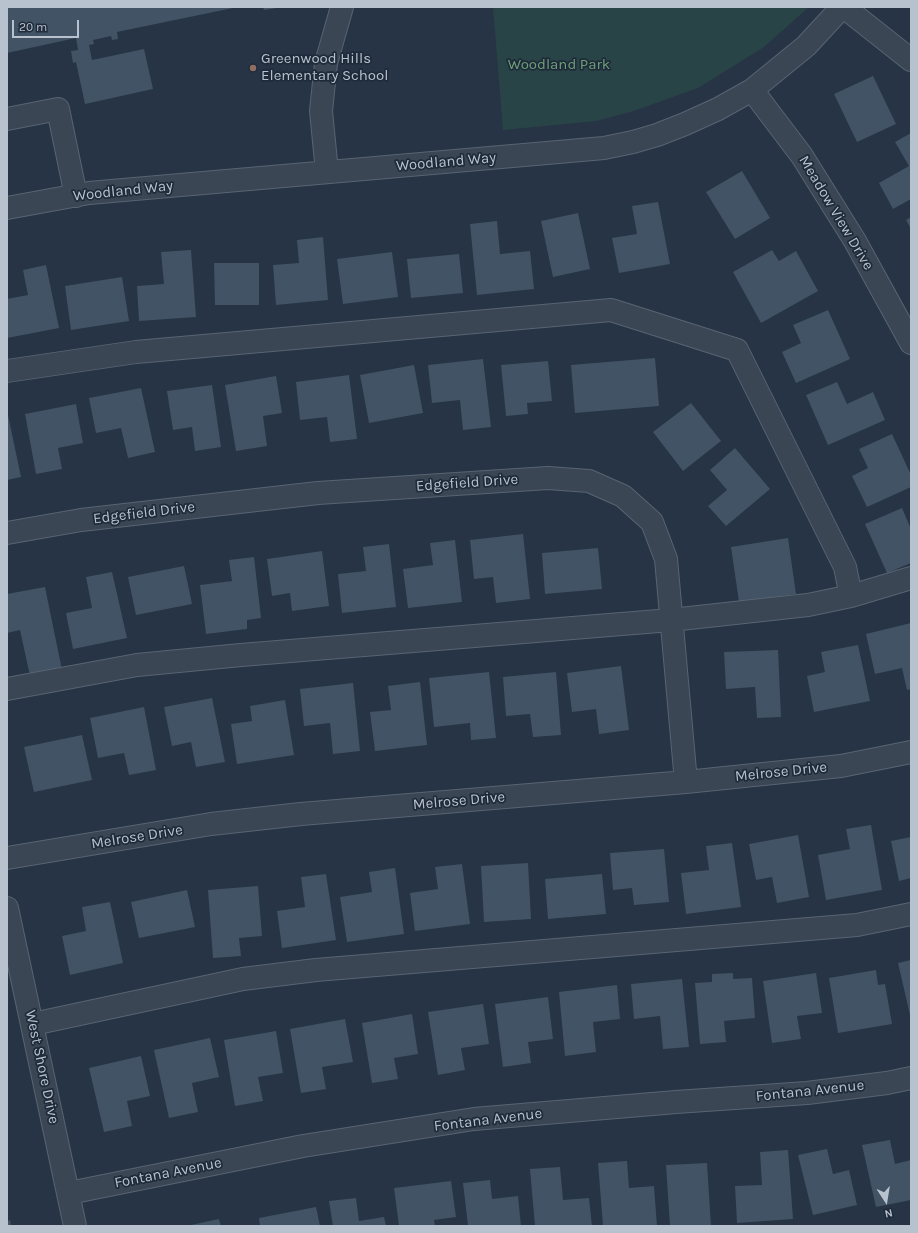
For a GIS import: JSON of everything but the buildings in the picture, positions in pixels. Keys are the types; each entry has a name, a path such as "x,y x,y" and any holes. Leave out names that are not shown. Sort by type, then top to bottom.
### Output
{"street":[{"path":"327,172 321,110 326,63 342,7"},
{"path":"843,7 911,60"},
{"name":"Woodland Way","path":"7,208 89,194 604,148 633,142 678,127 718,109 752,90 806,46 843,7"},
{"name":"Meadow View Drive","path":"752,90 802,156 855,241 911,342"},
{"path":"7,119 58,109 76,196"},
{"path":"7,371 136,352 611,310 737,350 845,567 851,596"},
{"name":"Edgefield Drive","path":"7,533 81,520 318,493 548,478 588,481 623,496 652,522 666,559 686,782"},
{"path":"7,689 137,665 249,654 671,620 808,605 851,596 911,578"},
{"name":"Melrose Drive","path":"7,858 211,824 301,814 686,782 841,766 911,752"},
{"name":"West Shore Drive","path":"7,908 69,1192 75,1226"},
{"path":"33,1024 244,979 332,969 857,925 911,914"},
{"name":"Fontana Avenue","path":"69,1192 303,1146 474,1119 676,1102 807,1093 887,1083 911,1078"}],"green space":[{"name":"Woodland Park","path":"493,7 809,7 764,47 698,88 634,111 596,121 503,130"}],"place":[{"name":"Greenwood Hills Elementary School","path":"253,68"}]}
